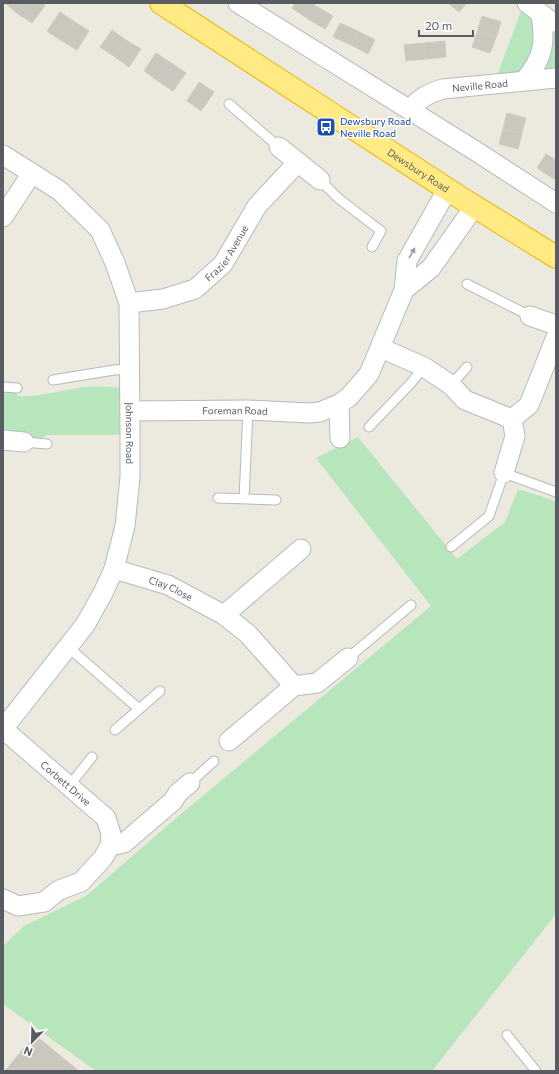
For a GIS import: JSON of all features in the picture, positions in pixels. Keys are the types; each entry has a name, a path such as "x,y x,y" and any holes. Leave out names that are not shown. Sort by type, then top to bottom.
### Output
{"highway":[{"name":"Dewsbury Road","path":"161,3 447,190 556,257"}],"street":[{"path":"238,3 556,203"},
{"path":"524,81 536,68 541,52 544,31 542,15"},
{"name":"Neville Road","path":"410,110 417,102 429,93 443,89 556,78"},
{"path":"279,147 320,180"},
{"name":"Johnson Road","path":"3,155 60,191 100,230 115,263 129,303 130,369 130,477 125,526 114,569 103,593 85,625 3,729"},
{"name":"Frazier Avenue","path":"129,303 163,299 195,289 223,264 257,206 298,162"},
{"path":"3,217 32,173"},
{"name":"Foreman Road","path":"130,411 248,410 309,413 320,412 339,404 349,397 369,374 404,290 407,262 447,190"},
{"name":"Foreman Road","path":"404,290 431,268 474,207"},
{"path":"530,316 556,325"},
{"path":"512,419 529,405 556,337"},
{"path":"381,348 424,367 451,385 465,400 512,419"},
{"path":"339,404 340,438"},
{"path":"504,473 515,436 512,419"},
{"path":"3,440 24,442"},
{"path":"224,614 301,549"},
{"name":"Clay Close","path":"114,569 168,586 224,614 248,634 294,686"},
{"path":"229,741 294,686 317,683 348,658"},
{"name":"Corbett Drive","path":"3,729 106,818 111,834 110,846"},
{"path":"3,899 18,906 44,902 59,890 81,882 103,858 110,846 124,843 173,801 178,793 190,783"}],"lane":[{"path":"229,104 279,147"},
{"path":"320,180 338,198 381,231 372,247"},
{"path":"468,284 530,316"},
{"path":"369,427 411,383 424,367"},
{"path":"451,385 467,367"},
{"path":"54,380 112,370 130,369"},
{"path":"3,387 17,388"},
{"path":"244,499 248,410"},
{"path":"24,442 47,444"},
{"path":"451,547 489,516 504,473 556,492"},
{"path":"218,498 276,500"},
{"path":"348,658 411,605"},
{"path":"68,647 139,709"},
{"path":"116,730 160,691"},
{"path":"69,786 92,757"},
{"path":"190,783 214,761"},
{"path":"507,1035 536,1071"}],"green space":[{"path":"524,3 556,25 556,78 494,84"},
{"path":"3,387 17,388 17,396 43,395 86,387 130,389 130,434 47,435 33,443 3,440"},
{"path":"358,437 457,559 505,522 518,489 556,501 556,914 432,1071 96,1071 3,1004 3,946 24,926 86,896 175,819 431,606 316,458"}],"building":[{"path":"5,3 26,3 18,14"},
{"path":"26,3 42,3 45,5 32,23 18,14"},
{"path":"295,3 312,3 316,6 308,19 292,8"},
{"path":"448,3 467,3 459,12"},
{"path":"316,6 333,16 325,29 308,19"},
{"path":"60,12 75,22 62,41 47,31"},
{"path":"482,16 501,22 496,38 477,32"},
{"path":"75,22 89,31 77,50 62,41"},
{"path":"340,23 358,31 351,45 333,37"},
{"path":"112,30 126,40 115,57 100,47"},
{"path":"358,31 375,40 368,54 351,45"},
{"path":"477,32 496,38 490,53 472,47"},
{"path":"126,40 141,49 129,67 115,57"},
{"path":"445,41 446,57 426,59 424,43"},
{"path":"424,43 426,59 406,61 404,45"},
{"path":"156,53 171,63 158,81 144,71"},
{"path":"171,63 186,73 173,91 158,81"},
{"path":"199,82 214,92 201,111 187,101"},
{"path":"507,113 526,118 522,133 503,129"},
{"path":"503,129 522,133 518,149 499,144"},
{"path":"546,154 556,160 556,176 554,179 537,168"},
{"path":"35,1035 79,1071 5,1071"}],"place":[{"name":"Dewsbury Road Neville Road","path":"326,127"}]}
